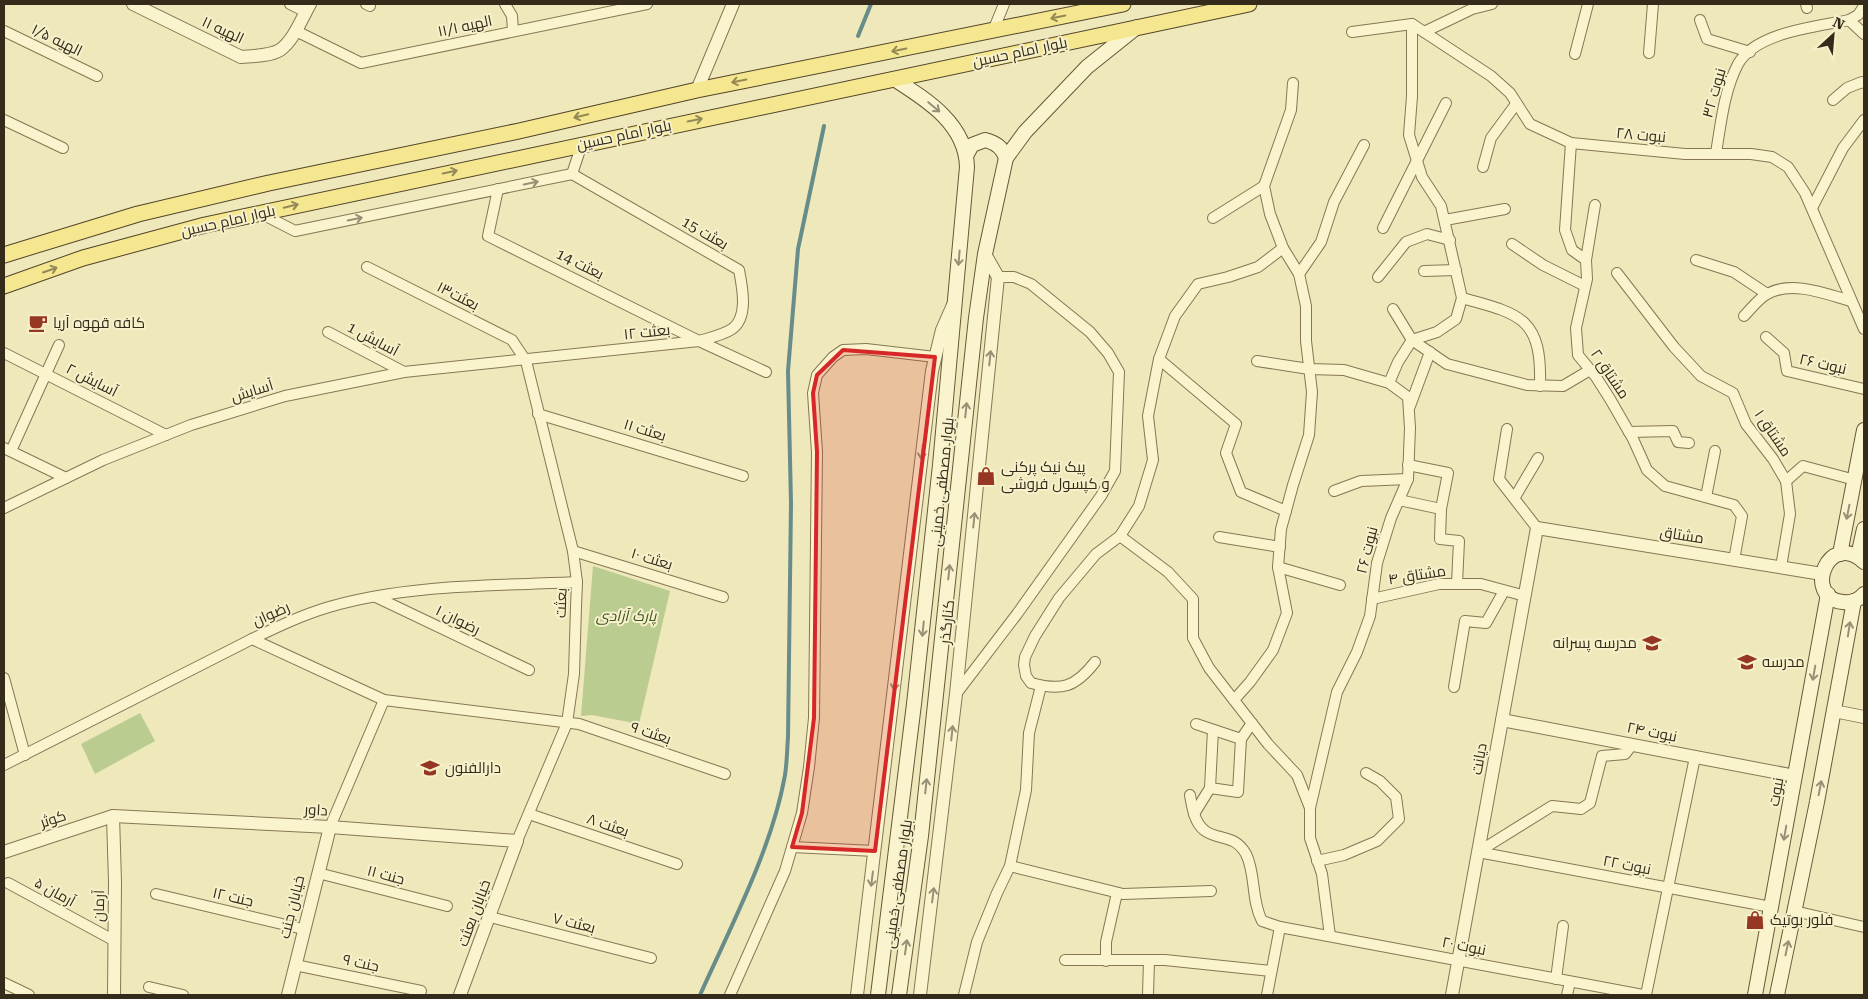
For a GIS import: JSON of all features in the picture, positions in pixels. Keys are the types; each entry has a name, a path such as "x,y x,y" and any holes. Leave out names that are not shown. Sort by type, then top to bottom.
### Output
{"main road":[{"name":"بلوار امام حسین","path":"4,255 138,214 697,90 1123,4"},
{"name":"بلوار امام حسین","path":"4,286 83,258 259,213 1249,4"},
{"name":"بلوار مصطفی خمینی","path":"899,995 921,836 985,254 1006,158 1032,125 1087,67 1138,27"},
{"name":"بلوار مصطفی خمینی","path":"878,995 914,704 940,465 966,156 957,133 948,119 922,97 894,79"},
{"path":"966,156 972,145 985,140 998,145 1004,151 1006,158"},
{"path":"1840,554 1864,430"},
{"path":"1777,995 1859,597 1842,602 1828,594 1822,583 1825,565 1831,558 1849,553 1861,559 1863,534 1844,536"},
{"name":"نبوت","path":"1755,995 1828,594"},
{"path":"1771,907 1794,912"}],"street":[{"name":"الهیه ۱۱","path":"132,4 241,57 260,56 280,50 296,31 308,8"},
{"path":"290,4 308,8"},
{"path":"505,4 512,16 513,31"},
{"name":"الهیه ۱۱/۱","path":"296,31 361,63 647,4"},
{"path":"697,90 733,4"},
{"path":"993,30 1004,4"},
{"path":"1424,32 1454,16 1492,4"},
{"path":"1575,54 1588,4"},
{"path":"1649,53 1653,4"},
{"path":"1864,6 1858,15 1849,20 1864,34"},
{"path":"1700,20 1707,39 1750,52"},
{"name":"نبوت ۳۲","path":"1716,153 1724,102 1739,63 1758,44 1786,33 1849,20"},
{"path":"1352,32 1412,24 1412,96 1409,135 1422,177 1441,206 1462,298 1456,319 1437,332 1412,340 1389,383"},
{"name":"نبوت ۲۸","path":"1412,24 1491,76 1510,93 1530,124 1572,143 1685,154 1716,153 1772,156 1788,167 1806,193 1864,329"},
{"name":"الهیه ۱/۵","path":"4,31 97,76"},
{"path":"1833,100 1847,88 1862,82 1864,83"},
{"path":"1234,700 1250,682 1273,650 1287,613 1278,567 1280,547 1286,511 1309,435 1312,392 1306,306 1299,274 1283,248 1270,214 1264,186 1291,110 1293,83"},
{"path":"1383,228 1418,162 1446,102"},
{"path":"1483,167 1491,138 1516,104"},
{"path":"4,120 63,148"},
{"path":"1812,208 1843,148 1864,120"},
{"path":"1572,143 1565,230 1572,250 1586,260"},
{"path":"259,213 295,231 498,190 572,174 582,144"},
{"path":"1299,274 1321,242 1334,202 1364,145"},
{"name":"بعثت 15","path":"572,174 739,270 743,293 741,317 733,328 699,341"},
{"path":"1213,218 1264,186"},
{"name":"بعثت 14","path":"498,190 488,236 699,341"},
{"name":"مشتاق ۲","path":"1594,205 1586,260 1585,286 1576,328 1578,356 1590,370 1629,432 1647,470 1665,486 1734,505 1742,516 1734,560"},
{"path":"1445,220 1505,209"},
{"path":"1378,277 1406,242 1427,234 1450,240"},
{"path":"1512,244 1543,265 1585,286"},
{"path":"1095,662 1083,677 1070,684 1053,688 1031,683 1026,676 1026,657 1035,636 1059,598 1096,554 1120,536 1139,506 1153,460 1148,416 1159,359 1175,316 1198,284 1258,267 1283,248"},
{"path":"956,694 1017,614 1101,496 1115,471 1119,372 1108,353 1090,332 1031,284 1014,277 998,277 985,254"},
{"path":"1696,260 1734,272 1767,294"},
{"name":"بعثت۱۳","path":"367,266 512,340 526,361"},
{"path":"1424,271 1456,270"},
{"name":"مشتاق ۱","path":"1618,273 1674,347 1702,376 1733,393 1746,424 1773,459 1786,481 1790,514 1781,567"},
{"name":"کنارگذر","path":"920,995 956,694 998,277"},
{"path":"1744,316 1767,294 1790,288 1819,292 1851,302"},
{"path":"1462,298 1510,311 1535,334 1541,358 1540,386"},
{"path":"857,995 932,371 942,330 954,303"},
{"path":"1393,310 1412,340 1447,364 1527,385 1540,386 1563,386 1590,370"},
{"name":"آسایش 1","path":"328,332 404,372"},
{"name":"نبوت ۲۶","path":"1766,337 1784,353 1787,371 1864,389"},
{"path":"699,341 766,372"},
{"name":"بعثت ۱۲","path":"526,361 699,341"},
{"path":"59,345 7,449 66,478"},
{"path":"730,995 785,871 802,813 814,718 817,452 813,393 817,375 833,357 843,350 866,348 935,357"},
{"path":"1408,410 1430,352"},
{"name":"آسایش ۲","path":"4,353 166,434"},
{"path":"1159,359 1236,424 1226,453 1241,492 1286,511"},
{"name":"آسایش","path":"4,508 66,478 191,424 285,396 404,372 526,361"},
{"name":"بعثت","path":"517,841 567,723 574,674 577,582 573,551 526,361"},
{"name":"نبوت ۲۶","path":"1257,361 1309,369 1344,370 1389,383 1408,397 1408,479 1391,518 1378,562 1370,616 1357,652 1337,692 1310,808"},
{"name":"بعثت ۱۱","path":"538,414 743,476"},
{"path":"1506,429 1499,479 1515,497 1537,528"},
{"path":"1629,432 1673,431 1678,442 1689,443"},
{"path":"1706,497 1715,451"},
{"path":"1515,497 1538,458"},
{"path":"1408,465 1448,473 1441,509 1440,539 1459,541 1457,584"},
{"path":"1786,481 1803,466 1855,480"},
{"path":"1334,491 1361,480 1408,479"},
{"path":"1399,500 1441,509"},
{"name":"مشتاق","path":"1537,528 1822,574"},
{"name":"دیانت","path":"1452,995 1537,528"},
{"path":"1120,536 1168,572 1193,598 1193,638 1210,668 1252,723 1297,776 1310,808 1310,838 1322,874 1330,936"},
{"path":"1219,537 1280,547"},
{"name":"بعثت ۱۰","path":"573,551 723,597"},
{"path":"1278,567 1340,585"},
{"name":"رضوان","path":"4,765 252,639 291,621 329,607 375,597 431,589 577,582"},
{"name":"مشتاق ۴","path":"1372,598 1439,584 1481,584 1525,596"},
{"path":"1454,687 1465,621 1486,623 1504,591"},
{"name":"رضوان ۱","path":"375,597 529,670"},
{"name":"بعثت ۹","path":"252,639 384,700 579,724 725,774"},
{"path":"4,678 25,755"},
{"path":"964,995 977,942 996,893 1010,866 1026,790 1029,733 1041,686"},
{"path":"330,827 384,700"},
{"path":"1834,711 1864,717"},
{"name":"نبوت ۲۴","path":"1502,720 1795,776"},
{"path":"1210,788 1238,792 1240,739 1252,723"},
{"path":"1196,724 1240,739"},
{"path":"1194,814 1210,788 1213,730"},
{"path":"1478,852 1552,806 1582,809 1590,803 1602,756 1625,754 1632,745"},
{"path":"1644,995 1669,888 1695,757"},
{"path":"1317,861 1344,855 1377,841 1399,819 1396,797 1380,781 1366,773"},
{"path":"1190,795 1194,814"},
{"name":"بعثت ۸","path":"529,814 677,864"},
{"name":"نبوت ۲۰","path":"1194,814 1204,830 1232,840 1240,846 1246,856 1256,910 1262,921 1280,927 1644,995"},
{"name":"داور","path":"113,816 330,827 517,841"},
{"name":"کوثر","path":"4,852 113,816"},
{"name":"آرمان","path":"113,816 114,995"},
{"name":"خیابان جنت","path":"288,995 330,827"},
{"name":"خیابان بعثت","path":"460,995 517,841"},
{"path":"792,847 875,851"},
{"name":"نبوت ۲۲","path":"1478,852 1771,907"},
{"path":"1010,866 1117,893 1211,891"},
{"name":"جنت ۱۱","path":"318,873 447,906"},
{"name":"آرمان ۵","path":"8,883 115,941"},
{"path":"1106,961 1106,942 1117,893"},
{"name":"جنت ۱۲","path":"156,894 303,929"},
{"path":"1794,912 1864,927"},
{"name":"بعثت ۷","path":"490,917 651,958"},
{"path":"1556,979 1564,926"},
{"path":"1267,995 1280,927"},
{"path":"1065,960 1149,960 1271,971"},
{"path":"1148,995 1149,960"},
{"name":"جنت ۹","path":"295,965 421,991"},
{"path":"1567,995 1570,982"},
{"path":"4,983 29,995"},
{"path":"149,987 183,995"}],"highlighted area":[{"path":"843,350 935,357 875,851 792,847 802,813 814,718 817,452 813,393 817,375"}],"green space":[{"name":"پارک آزادی","path":"593,566 670,591 639,724 592,715 581,716"},
{"path":"140,713 155,741 95,774 81,744"}],"waterway":[{"path":"858,36 871,4"},
{"path":"700,995 749,888 779,803 786,770 791,503 788,371 798,249 824,126"}],"place":[{"name":"کافه قهوه آریا","path":"38,323"},
{"name":"پیک نیک پرکنی و کپسول فروشی","path":"986,476"},
{"name":"مدرسه پسرانه","path":"1652,643"},
{"name":"مدرسه","path":"1747,662"},
{"name":"دارالفنون","path":"430,768"},
{"name":"فلور بوتیک","path":"1755,920"}]}
